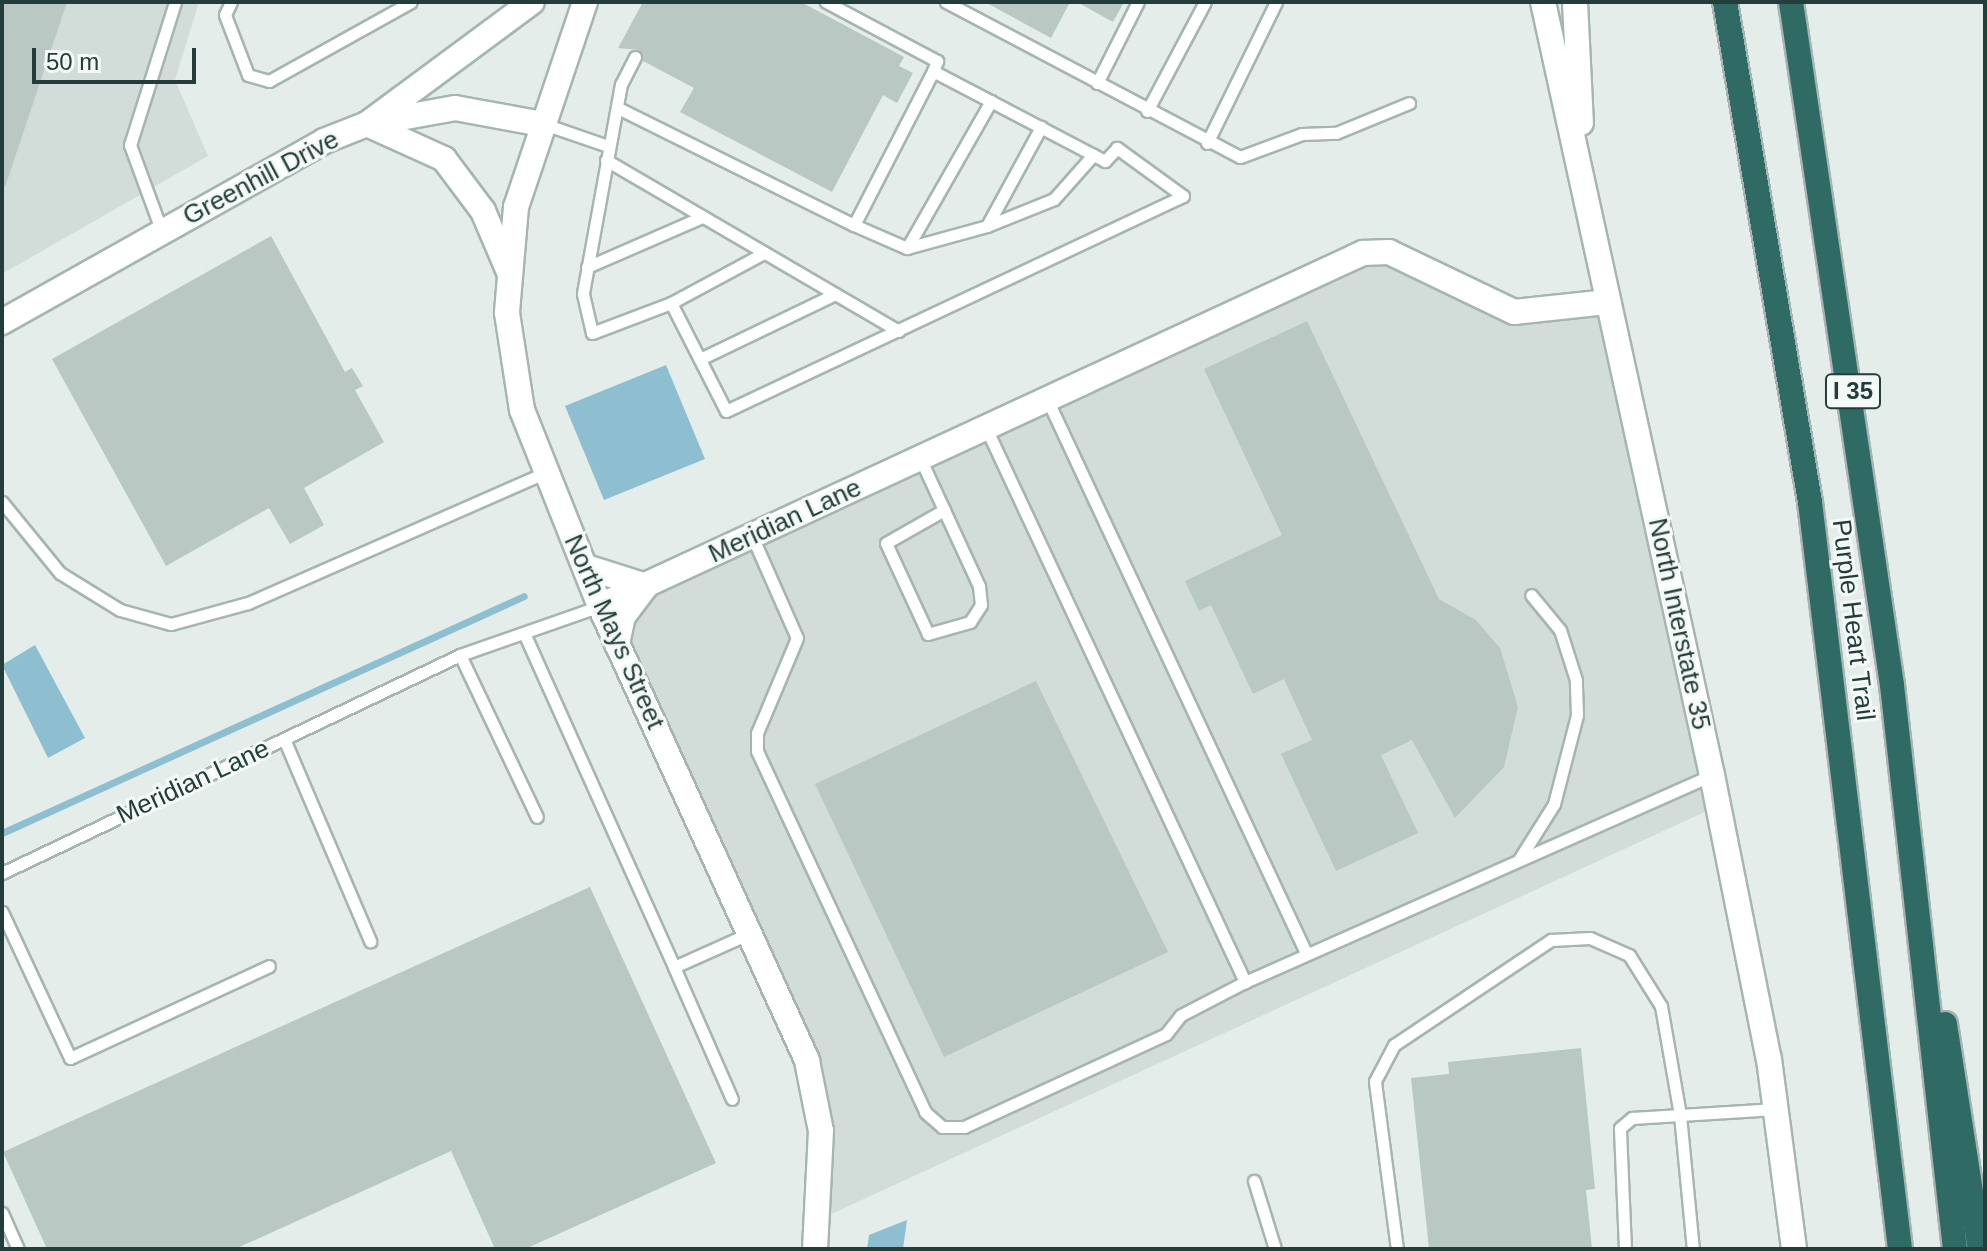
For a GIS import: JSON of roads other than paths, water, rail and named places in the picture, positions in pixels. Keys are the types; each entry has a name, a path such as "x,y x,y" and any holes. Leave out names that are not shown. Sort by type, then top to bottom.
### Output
{"highway":[{"name":"Purple Heart Trail","path":"1725,2 1810,502 1900,1249"},
{"name":"Purple Heart Trail","path":"1791,2 1850,364 1902,781 1955,1249"},
{"path":"1902,781 1980,1249"}],"main road":[{"path":"510,274 483,211 444,159 367,124 532,2"},
{"name":"North Mays Street","path":"585,2 516,207 507,313 522,410 544,473 600,606 750,932 816,1096 821,1167 815,1249"},
{"name":"North Interstate 35","path":"1543,2 1712,775 1777,1109 1794,1249"},
{"path":"1575,2 1583,189"},
{"name":"Greenhill Drive","path":"2,322 162,232 367,124 455,108 542,124"},
{"name":"Meridian Lane","path":"600,606 1363,253 1389,252 1514,312 1608,302"},
{"path":"1572,308 1596,316 1617,338"},
{"path":"586,567 646,586 623,616 617,644"}],"lane":[{"path":"162,232 130,145 175,2"},
{"path":"231,2 225,15 248,75 269,81 411,2"},
{"path":"826,2 937,61 854,225"},
{"path":"946,2 1207,143 1240,157 1302,134 1336,133 1409,103"},
{"path":"1097,83 1138,2"},
{"path":"1147,111 1205,2"},
{"path":"1207,143 1276,2"},
{"path":"635,57 608,146 587,267 583,294 592,333 671,303 764,253"},
{"path":"671,303 726,411 1183,196 1117,148 1105,161 933,71"},
{"path":"907,248 991,101"},
{"path":"620,109 854,225 907,248 987,226 1054,199 1093,155"},
{"path":"542,124 608,146"},
{"path":"987,226 1041,127"},
{"path":"606,160 899,331"},
{"path":"587,267 702,217"},
{"path":"700,359 835,294"},
{"path":"1047,399 1306,953"},
{"path":"986,428 1245,982"},
{"path":"920,458 944,510 981,605 970,622 928,634 886,543 944,510"},
{"path":"2,502 60,573 120,610 171,624 248,603 544,473"},
{"path":"752,536 797,638 757,733 757,751 925,1112 942,1127 964,1127 1166,1034 1181,1015 1306,953 1712,775"},
{"path":"1520,858 1554,804 1577,715 1576,680 1560,630 1531,595"},
{"name":"Meridian Lane","path":"2,873 460,655 600,606"},
{"path":"524,633 732,1099"},
{"path":"460,655 537,817"},
{"path":"284,739 370,941"},
{"path":"2,912 70,1058 269,966"},
{"path":"674,967 750,932"},
{"path":"1397,1249 1375,1081 1394,1045 1551,940 1590,938 1629,955 1661,1006 1680,1115 1693,1249"},
{"path":"1625,1249 1620,1128 1632,1118 1777,1109"},
{"path":"1254,1181 1275,1249"},
{"path":"2,1213 18,1249"}],"water":[{"path":"666,365 705,459 604,500 565,406"},
{"path":"35,645 85,738 48,758 2,665"},
{"path":"907,1220 903,1249 867,1249 869,1235"}],"waterway":[{"path":"2,833 524,596"}]}
